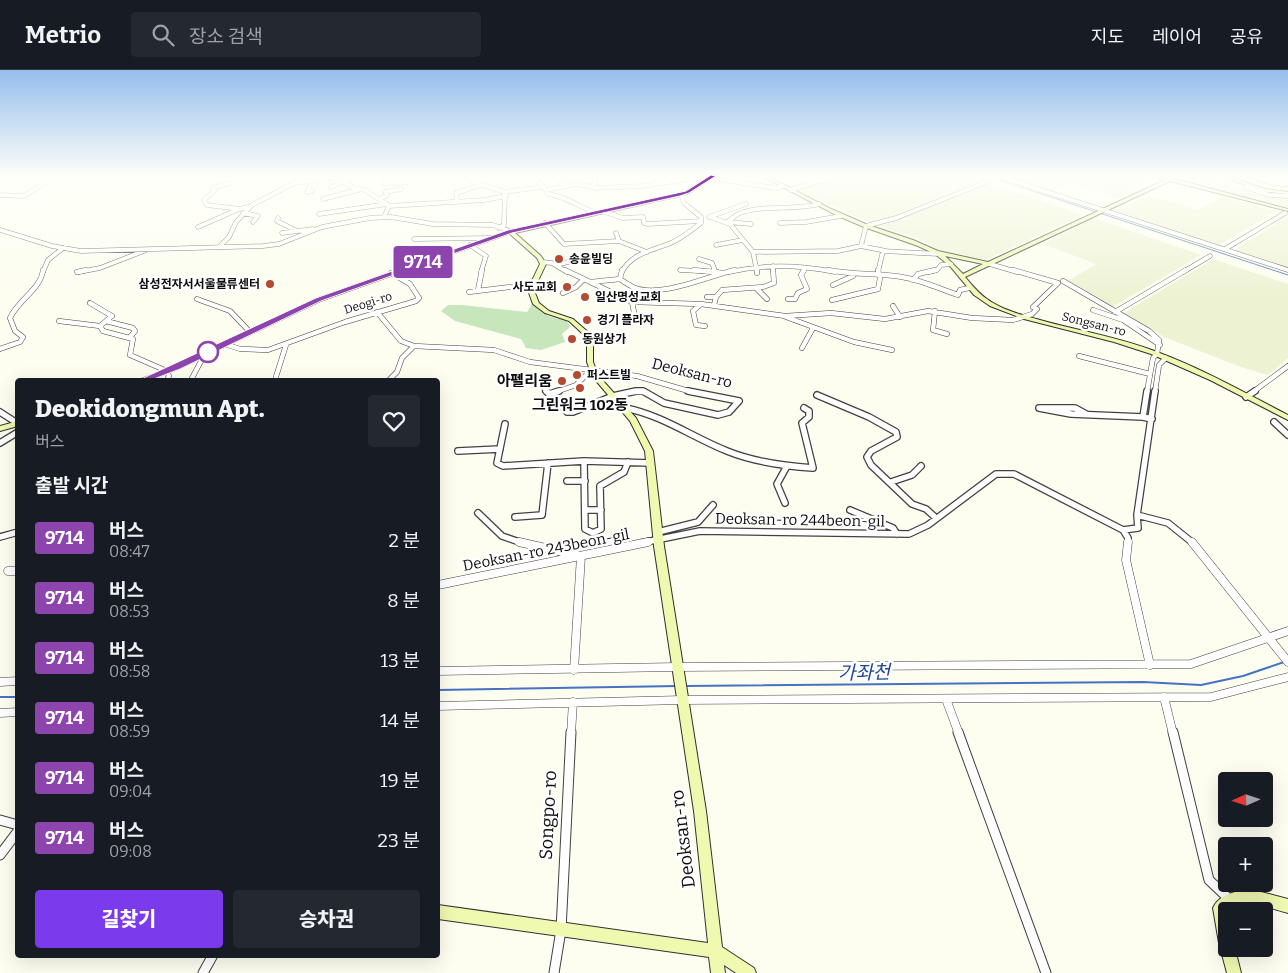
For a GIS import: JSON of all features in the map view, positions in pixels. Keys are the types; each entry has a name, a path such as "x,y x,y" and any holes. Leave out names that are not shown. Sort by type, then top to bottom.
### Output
{"main road":[{"name":"Deogi-ro","path":"148,378 200,356 318,300 510,231"}],"street":[{"path":"198,227 219,218"},
{"path":"219,247 233,234 239,218"},
{"path":"253,222 256,218"},
{"path":"278,218 277,220 297,231"},
{"path":"282,233 383,218"},
{"path":"385,218 432,224 469,223 499,228 510,231 539,257 542,262 542,268 532,293 540,309 571,320 586,333 589,339 592,370 600,383 625,408 642,434 651,463 658,536 677,670"},
{"path":"499,228 504,225 504,218"},
{"name":"Deogi-ro","path":"510,231 569,218"},
{"path":"643,218 644,223 648,224 705,218"},
{"path":"714,218 727,222 750,224"},
{"path":"727,222 732,218"},
{"path":"780,223 806,222 829,218"},
{"name":"Songsan-ro","path":"846,218 911,241 937,253 951,264 975,295 991,305 1024,317 1125,343 1157,354 1288,418"},
{"path":"861,246 866,226 895,218"},
{"path":"961,277 1085,218"},
{"path":"1128,218 1288,270"},
{"path":"1225,249 1277,218"},
{"path":"620,279 625,266 634,257 679,239 701,219"},
{"path":"727,222 753,252 758,273"},
{"path":"545,223 564,244 619,241 648,252"},
{"path":"0,230 63,248 82,251 249,247 279,244 322,227"},
{"path":"616,233 619,241"},
{"name":"Deogi-ro","path":"414,239 464,240 492,238"},
{"path":"716,245 728,241 743,240"},
{"path":"470,245 486,256 486,264 477,277 478,290"},
{"path":"542,262 556,265 583,280 632,302 714,305 785,316 831,313 885,319 918,312 934,312 972,318 1006,320 1032,314 1037,309 1033,307 1058,283 990,264 937,253 886,251 861,246 838,252 753,252"},
{"path":"0,349 20,342 23,337 15,331 10,318 13,311 43,278 44,268 53,254 63,248"},
{"path":"77,272 100,268 153,248"},
{"path":"832,300 878,290 878,271 883,251 886,251"},
{"path":"1115,312 1210,256"},
{"path":"556,265 580,259"},
{"path":"699,259 712,263 715,270"},
{"path":"913,280 918,274 938,270 941,265 951,264"},
{"path":"590,282 620,279 634,288 650,291 684,285 722,273 756,266 773,266 829,269 854,275 879,274 913,280 958,298 960,290 969,288"},
{"path":"714,305 716,297 722,290 756,288 774,283 773,266"},
{"path":"788,299 795,299 798,293 807,289 802,275 806,268"},
{"path":"680,270 715,270 722,273"},
{"name":"Deogi-ro","path":"225,344 241,351 252,352 286,345 333,325 416,301 419,298 410,284 391,273"},
{"path":"833,285 854,275"},
{"path":"563,293 576,287 583,280"},
{"name":"Songsan-ro","path":"1063,281 1149,330 1159,340 1160,345"},
{"path":"469,292 534,284"},
{"path":"756,288 764,294 766,299"},
{"path":"707,297 716,297"},
{"path":"197,299 230,311 250,332"},
{"path":"632,302 634,312"},
{"path":"59,321 100,326 112,316 90,303"},
{"path":"701,304 693,311 694,321 696,325 705,326"},
{"path":"893,306 900,317"},
{"name":"Songsan-ro","path":"1093,310 1123,320 1160,345"},
{"path":"377,312 401,341 414,346 494,350 530,362 592,370"},
{"path":"934,312 933,330 947,334"},
{"path":"785,316 789,320 854,342 892,350"},
{"path":"106,321 133,328 135,331 130,337"},
{"path":"100,326 103,331 133,338 130,355 167,371 169,376 168,378"},
{"path":"802,348 813,328"},
{"path":"276,378 286,345"},
{"path":"1143,417 1153,358 1157,354 1160,345"},
{"path":"392,378 400,369 402,358 414,346"},
{"path":"192,378 201,361 200,356"},
{"path":"1079,356 1150,374"},
{"path":"1150,665 1126,560 1128,538 1123,530 1138,528 1137,515 1152,419 1158,365 1166,358"},
{"path":"1246,397 1288,366"},
{"path":"549,394 576,386 592,370"},
{"name":"Deoksan-ro","path":"592,370 637,376 693,392 739,402 729,412 718,415 664,403 644,392 636,391 613,396"},
{"path":"541,385 567,412 574,412 613,396"},
{"path":"817,395 869,417 896,432 897,437 871,451 867,457 871,465 882,477 891,482 912,504 926,509 936,518"},
{"path":"625,408 652,414 726,450 786,466 813,468 802,423 809,417 809,411 804,408"},
{"path":"1086,414 1075,408 1039,408 1046,412 1152,419"},
{"path":"0,412 15,421"},
{"path":"1274,422 1288,435"},
{"path":"0,429 15,424"},
{"path":"505,424 497,463 503,466 584,461 651,463"},
{"path":"0,443 15,434"},
{"path":"458,451 500,450"},
{"path":"584,461 585,529 591,533 596,533 601,529 600,486 624,472 628,462"},
{"path":"515,517 537,517 542,515 548,464"},
{"path":"786,466 776,482 776,488 786,503"},
{"path":"891,482 901,480 919,470 921,466"},
{"name":"Deoksan-ro 244beon-gil","path":"658,536 700,531 910,534 919,531 996,474 1004,473 1014,474 1123,530"},
{"path":"567,481 585,481"},
{"path":"658,536 698,522 713,505"},
{"path":"585,510 601,510"},
{"path":"850,510 892,528 897,534"},
{"path":"478,513 502,536 581,556 574,670"},
{"path":"1137,515 1168,523 1190,538 1288,662"},
{"path":"0,536 15,533"},
{"name":"Deoksan-ro 243beon-gil","path":"440,585 581,556 658,536"},
{"path":"8,571 15,571"},
{"path":"440,671 1191,664 1270,639 1288,631"},
{"name":"Deoksan-ro","path":"677,670 700,811 718,973"},
{"path":"440,706 682,698 1212,697 1288,677"},
{"path":"0,682 15,681"},
{"path":"1164,697 1209,880 1229,899"},
{"path":"946,699 1046,973"},
{"name":"Songpo-ro","path":"554,973 561,930 573,702"},
{"path":"0,712 15,712"},
{"path":"0,820 15,824"},
{"path":"0,855 15,835"},
{"path":"1226,902 1229,899 1240,896 1288,906"},
{"path":"440,912 715,951 749,973"},
{"path":"1230,957 1234,973"},
{"path":"203,973 211,958"}],"green space":[{"path":"860,218 883,218 868,222"},
{"path":"901,218 1075,218 986,260 941,251 916,238 878,227"},
{"path":"1093,218 1201,255 1112,307 1068,281 1096,264 1043,244"},
{"path":"1137,218 1265,218 1219,245"},
{"path":"1286,218 1288,218 1288,267 1234,250"},
{"path":"1213,259 1288,284 1288,358 1268,375 1241,367 1164,337 1124,313"},
{"path":"532,304 548,316 566,321 571,326 562,334 565,342 541,350 526,348 521,339 455,321 441,311 448,305 462,305 527,312"}],"waterway":[{"path":"1115,218 1288,275"},
{"name":"가좌천","path":"685,686 1143,682 1201,685 1243,676 1284,662"},
{"name":"가좌천","path":"440,690 678,686"},
{"name":"가좌천","path":"0,697 15,697"}],"bus line":[{"name":"9714","path":"148,378 178,367 318,300 510,231 567,218"}],"place":[{"name":"송윤빌딩","path":"559,259"},
{"name":"삼성전자서서울물류센터","path":"270,284"},
{"name":"사도교회","path":"567,287"},
{"name":"일산명성교회","path":"585,297"},
{"name":"경기 플라자","path":"587,320"},
{"name":"동원상가","path":"572,339"},
{"name":"퍼스트빌","path":"577,375"},
{"name":"아펠리움","path":"562,381"},
{"name":"그린워크 102동","path":"580,388"}]}
